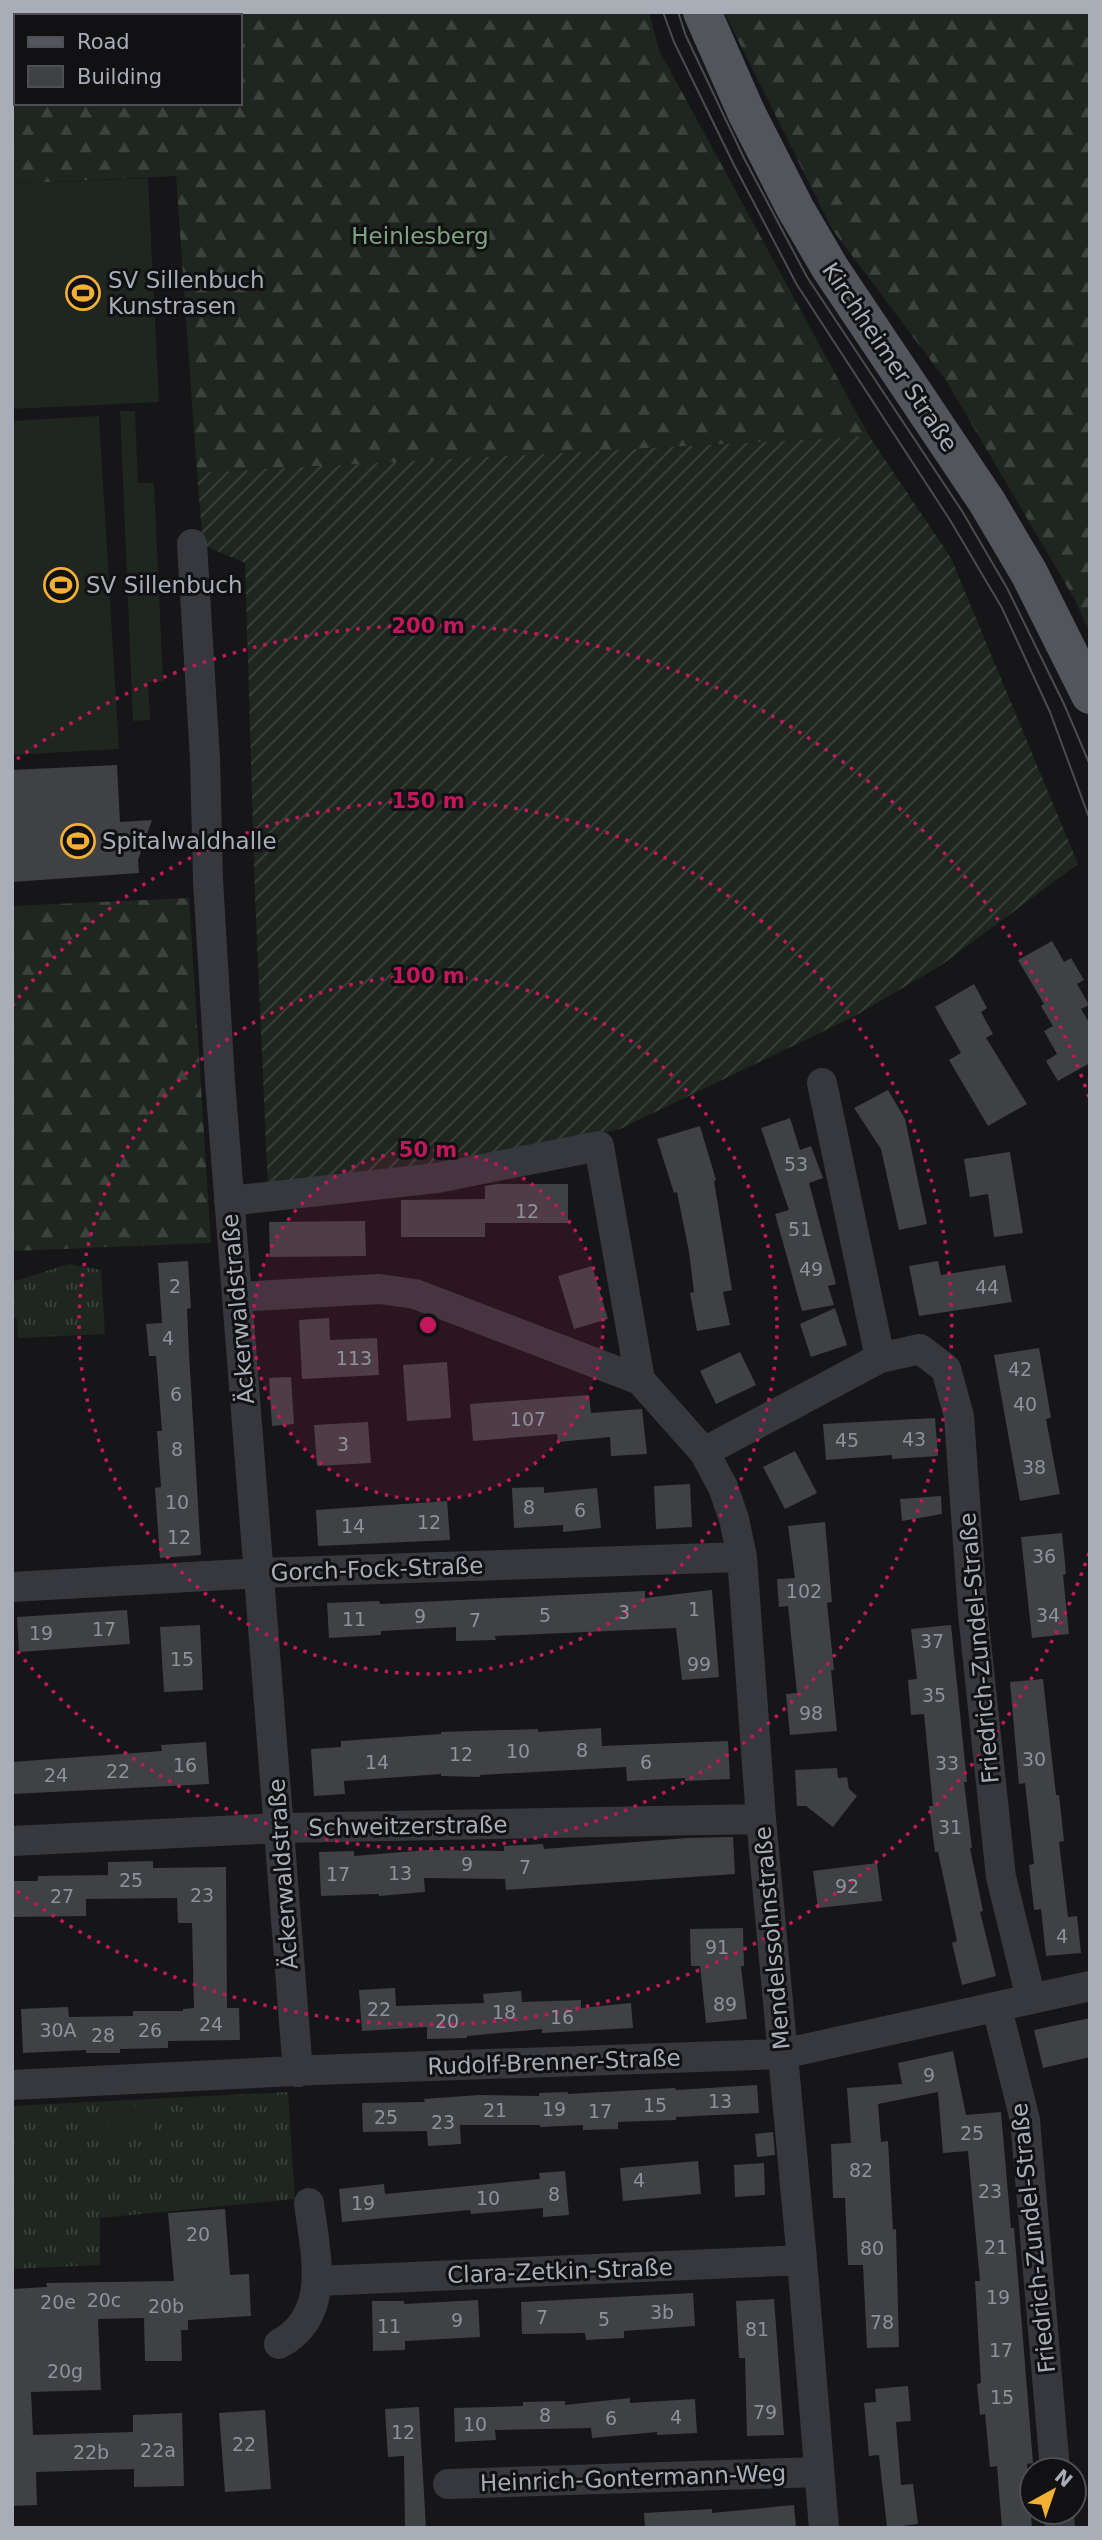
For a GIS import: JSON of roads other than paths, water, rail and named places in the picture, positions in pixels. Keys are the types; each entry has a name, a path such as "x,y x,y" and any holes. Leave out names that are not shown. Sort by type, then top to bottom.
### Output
{"main road":[{"name":"Kirchheimer Straße","path":"702,12 747,114 802,220 830,268 987,502 1029,573 1090,695"}],"street":[{"name":"Äckerwaldstraße","path":"191,544 205,759 208,880 229,1201 281,1828 298,2072"},
{"path":"822,1083 880,1358"},
{"path":"229,1201 602,1158 640,1380"},
{"name":"Mendelssohnstraße","path":"238,1297 379,1289 415,1294 640,1380 704,1452 723,1487 734,1518 742,1557 761,1819 824,2528"},
{"name":"Friedrich-Zundel-Straße","path":"704,1452 880,1358 920,1349 946,1369 959,1416 973,1614 1001,1877 1031,1999"},
{"name":"Gorch-Fock-Straße","path":"12,1587 258,1573 742,1557"},
{"name":"Schweitzerstraße","path":"12,1841 281,1828 761,1819"},
{"name":"Rudolf-Brenner-Straße","path":"12,2085 782,2054 1090,1986"},
{"name":"Friedrich-Zundel-Straße","path":"997,2008 1025,2120 1054,2456"},
{"path":"279,2344 295,2336 304,2324 312,2308 318,2281 309,2203"},
{"name":"Clara-Zetkin-Straße","path":"318,2281 802,2260"},
{"name":"Heinrich-Gontermann-Weg","path":"448,2484 819,2472"}],"tram line":[{"path":"663,12 674,42 734,165 797,285 950,520 1002,608 1050,712 1090,820"},
{"path":"678,12 686,36 744,158 807,277 962,511 1007,588 1064,704 1090,765"}],"place":[{"name":"SV Sillenbuch Kunstrasen","path":"83,293"},
{"name":"SV Sillenbuch","path":"61,585"},
{"name":"Spitalwaldhalle","path":"78,841"}],"park label":[{"name":"Heinlesberg","path":"420,236"}]}
